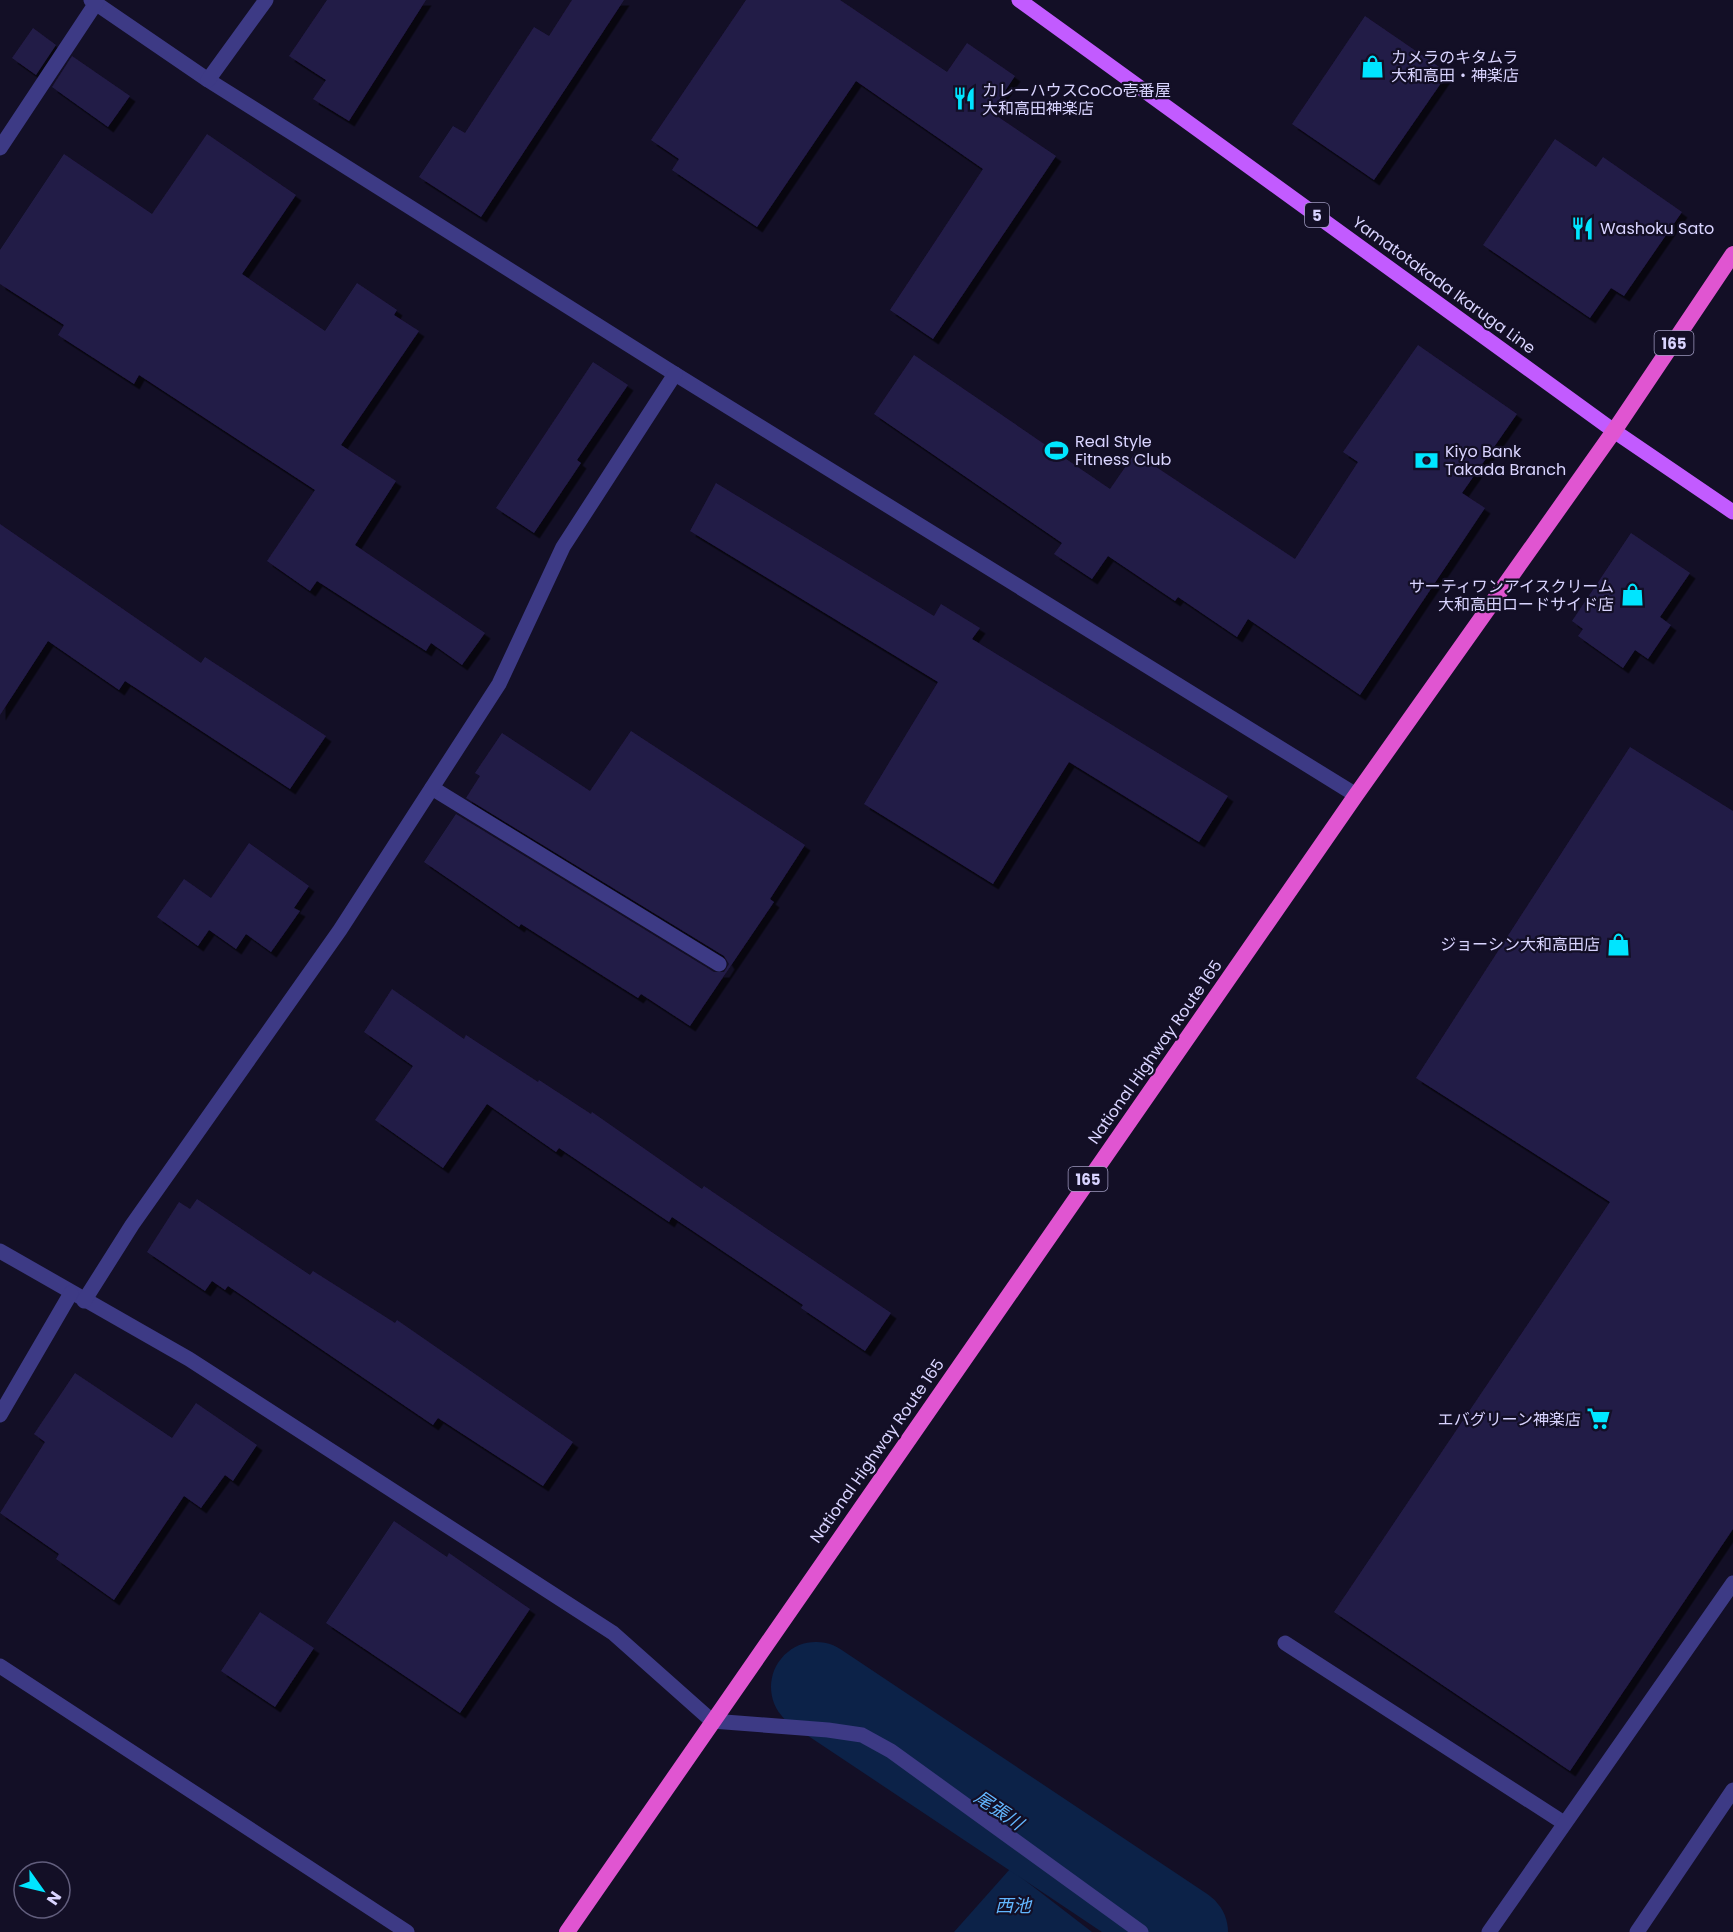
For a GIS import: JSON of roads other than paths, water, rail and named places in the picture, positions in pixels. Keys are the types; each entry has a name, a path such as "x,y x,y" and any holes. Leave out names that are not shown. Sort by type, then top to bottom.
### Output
{"highway":[{"name":"National Highway Route 165","path":"567,1932 711,1721 1356,795 1614,431 1733,254"}],"main road":[{"name":"Yamatotakada Ikaruga Line","path":"1019,0 1614,431 1733,512"}],"street":[{"path":"208,80 266,0"},
{"path":"0,148 93,2 208,80 675,374 1356,795"},
{"path":"0,1415 77,1297 132,1225 340,930 500,684 563,547 675,374"},
{"path":"432,788 719,964"},
{"path":"0,1251 189,1359 613,1633 711,1721 828,1730 862,1736 891,1750 1141,1932"},
{"path":"1489,1932 1733,1582"},
{"path":"1285,1643 1564,1822"},
{"path":"0,1665 407,1932"},
{"path":"1636,1932 1733,1790"}],"water":[{"name":"西池","path":"1010,1869 1092,1932 954,1932"}],"waterway":[{"name":"尾張川","path":"816,1687 1183,1932"}],"place":[{"name":"カメラのキタムラ 大和高田・神楽店","path":"1373,66"},
{"name":"カレーハウスCoCo壱番屋 大和高田神楽店","path":"964,99"},
{"name":"Washoku Sato","path":"1582,228"},
{"name":"Real Style Fitness Club","path":"1057,450"},
{"name":"Kiyo Bank Takada Branch","path":"1427,460"},
{"name":"サーティワンアイスクリーム 大和高田ロードサイド店","path":"1632,595"},
{"name":"ジョーシン大和高田店","path":"1618,944"},
{"name":"エバグリーン神楽店","path":"1599,1419"}]}
